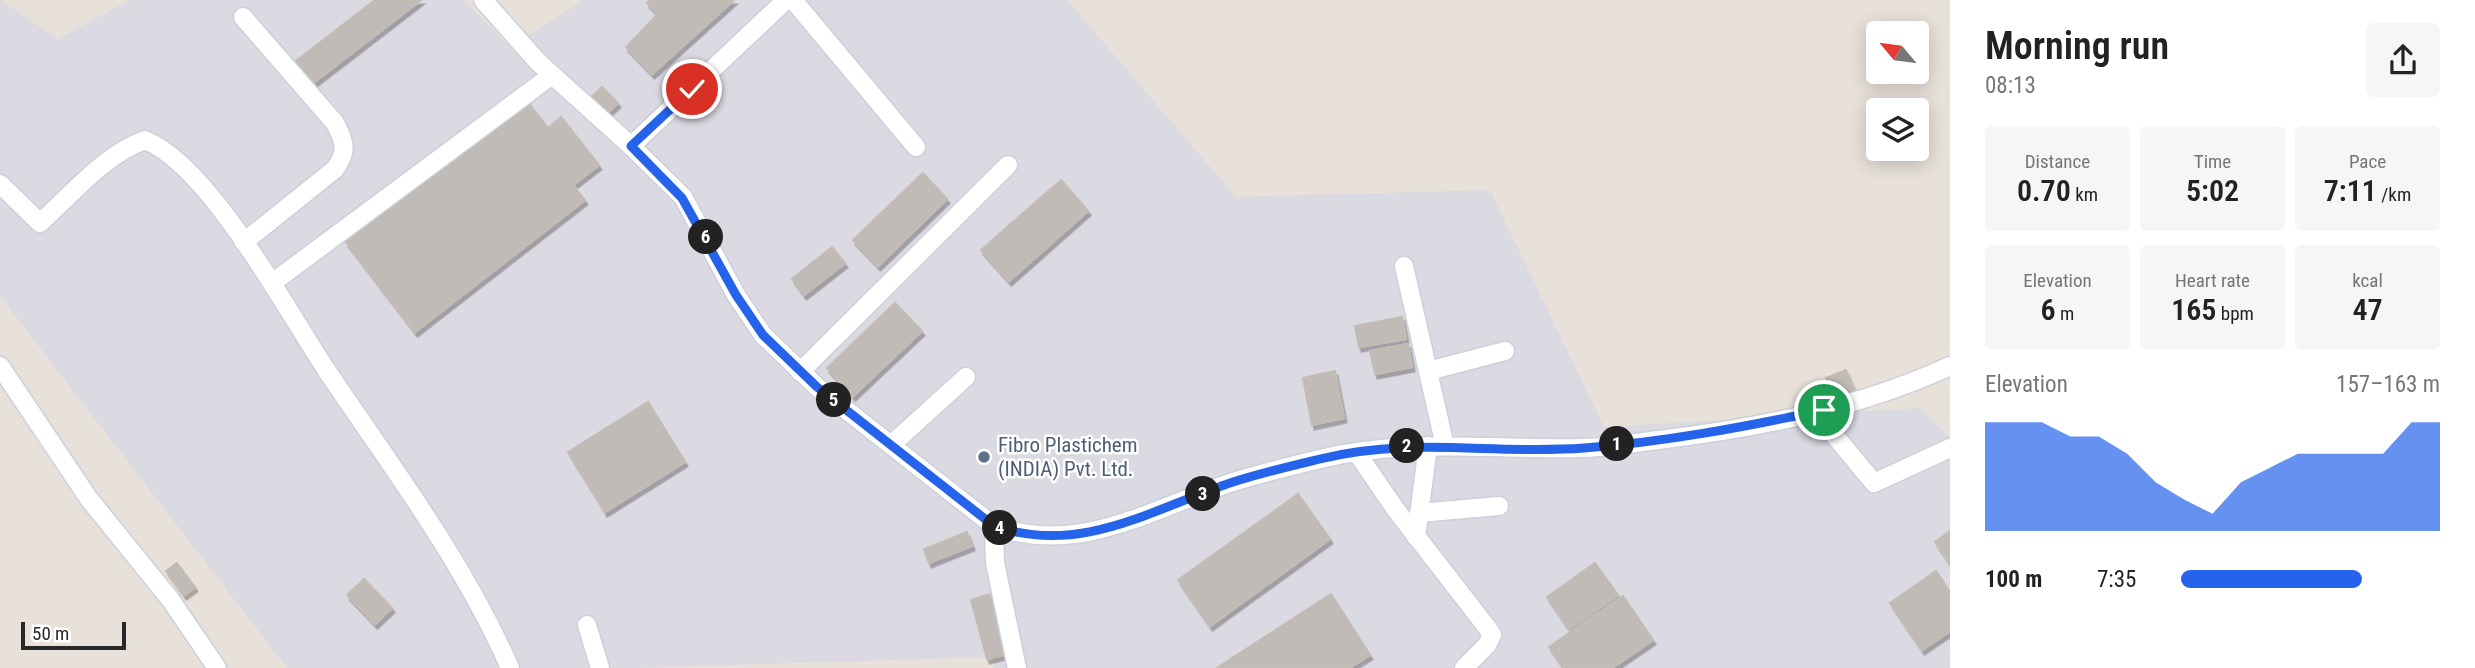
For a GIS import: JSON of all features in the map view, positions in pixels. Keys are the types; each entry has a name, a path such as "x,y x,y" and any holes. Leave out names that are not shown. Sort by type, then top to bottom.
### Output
{"street":[{"path":"483,0 552,75 631,146 682,198 736,295 763,335 800,372 891,445 994,526 1016,534 1049,538 1119,526 1233,482 1392,446 1581,448 1717,433 1885,394 1950,366"},
{"path":"631,146 786,0"},
{"path":"793,0 916,147"},
{"path":"243,17 335,123 345,143 344,156 335,169 244,242"},
{"path":"272,284 552,75"},
{"path":"0,184 40,223 116,156 145,140 159,145 187,168 244,242 461,573 510,668"},
{"path":"800,372 1008,165"},
{"path":"1404,266 1428,371 1436,446 1419,513 1416,537"},
{"path":"1428,371 1504,351"},
{"path":"0,366 89,499 170,599 217,668"},
{"path":"891,445 966,377"},
{"path":"1815,412 1874,483 1950,448"},
{"path":"1357,453 1416,537 1492,635 1487,645 1464,668"},
{"path":"1419,513 1499,506"},
{"path":"994,526 995,563 1017,668"},
{"path":"587,625 600,668"}],"shaded area":[{"path":"0,0 58,39 130,0 463,0 511,47 584,0 1067,0 1236,197 1490,190 1604,427 1921,408 1950,438 1950,668 993,668 993,657 633,668 287,668 0,296"}],"building":[{"path":"375,0 421,0 313,83 296,61"},
{"path":"650,0 734,0 652,74 626,47 658,14 647,3"},
{"path":"602,87 618,103 604,116 589,99"},
{"path":"527,101 548,128 561,117 599,165 573,185 585,200 415,332 346,242"},
{"path":"923,173 947,199 878,266 853,240"},
{"path":"1061,180 1088,211 1009,281 981,250"},
{"path":"832,247 845,263 804,295 792,279"},
{"path":"895,303 922,331 853,396 827,368"},
{"path":"1402,317 1406,339 1359,347 1355,326"},
{"path":"1408,344 1412,367 1375,374 1370,351"},
{"path":"1846,370 1857,396 1837,405 1826,378"},
{"path":"1335,371 1344,418 1312,425 1303,378"},
{"path":"648,402 685,462 605,512 568,452"},
{"path":"1298,494 1330,539 1210,626 1178,580"},
{"path":"1950,531 1950,564 1935,542"},
{"path":"967,532 972,546 929,563 924,549"},
{"path":"177,563 195,587 184,595 166,571"},
{"path":"1595,563 1618,595 1569,629 1547,597"},
{"path":"1936,571 1950,592 1950,631 1922,650 1890,603"},
{"path":"364,579 392,608 375,624 347,595"},
{"path":"991,594 1007,654 987,659 971,600"},
{"path":"1331,594 1370,655 1349,668 1217,668"},
{"path":"1623,596 1653,640 1612,668 1564,668 1549,647"}],"place":[{"name":"Fibro Plastichem (INDIA) Pvt. Ltd.","path":"984,457"}],"route":[{"path":"692,89 631,146 682,198 716,254 736,295 763,335 817,387 994,526 1016,534 1049,538 1119,526 1233,482 1323,458 1392,446 1581,448 1717,433 1824,410"}]}
